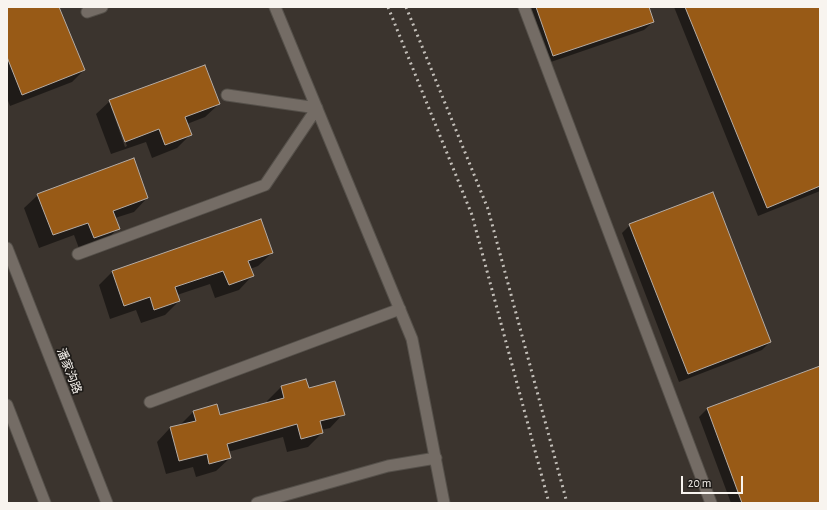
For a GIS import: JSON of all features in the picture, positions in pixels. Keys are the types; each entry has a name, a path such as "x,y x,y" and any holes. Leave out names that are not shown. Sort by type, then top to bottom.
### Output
{"street":[{"path":"87,12 102,7"},
{"path":"275,7 412,339 444,503"},
{"path":"524,7 711,503"},
{"path":"227,95 317,108"},
{"path":"78,254 265,185 317,108"},
{"name":"潘家沟路","path":"7,248 107,503"},
{"path":"150,402 400,309"},
{"path":"7,405 45,503"},
{"path":"257,503 388,466 436,458"}],"building":[{"path":"7,7 59,7 85,70 22,95 7,57"},
{"path":"536,7 649,7 654,22 553,56"},
{"path":"685,7 820,7 820,186 767,208"},
{"path":"205,65 220,104 185,117 192,135 165,145 159,129 125,142 109,100"},
{"path":"134,158 148,198 113,211 120,229 94,238 88,223 53,235 37,194"},
{"path":"713,192 771,342 688,374 629,224"},
{"path":"261,219 273,253 248,261 254,276 229,285 223,271 175,287 180,301 154,310 150,297 124,306 112,271"},
{"path":"820,366 820,503 742,503 707,408"},
{"path":"306,379 309,388 335,381 345,415 320,421 323,433 301,439 297,424 227,444 231,458 209,464 207,454 179,461 170,427 196,421 193,411 217,404 220,415 284,398 281,386"}],"railway":[{"path":"388,7 472,215 549,503"},
{"path":"406,7 488,209 567,503"}]}
